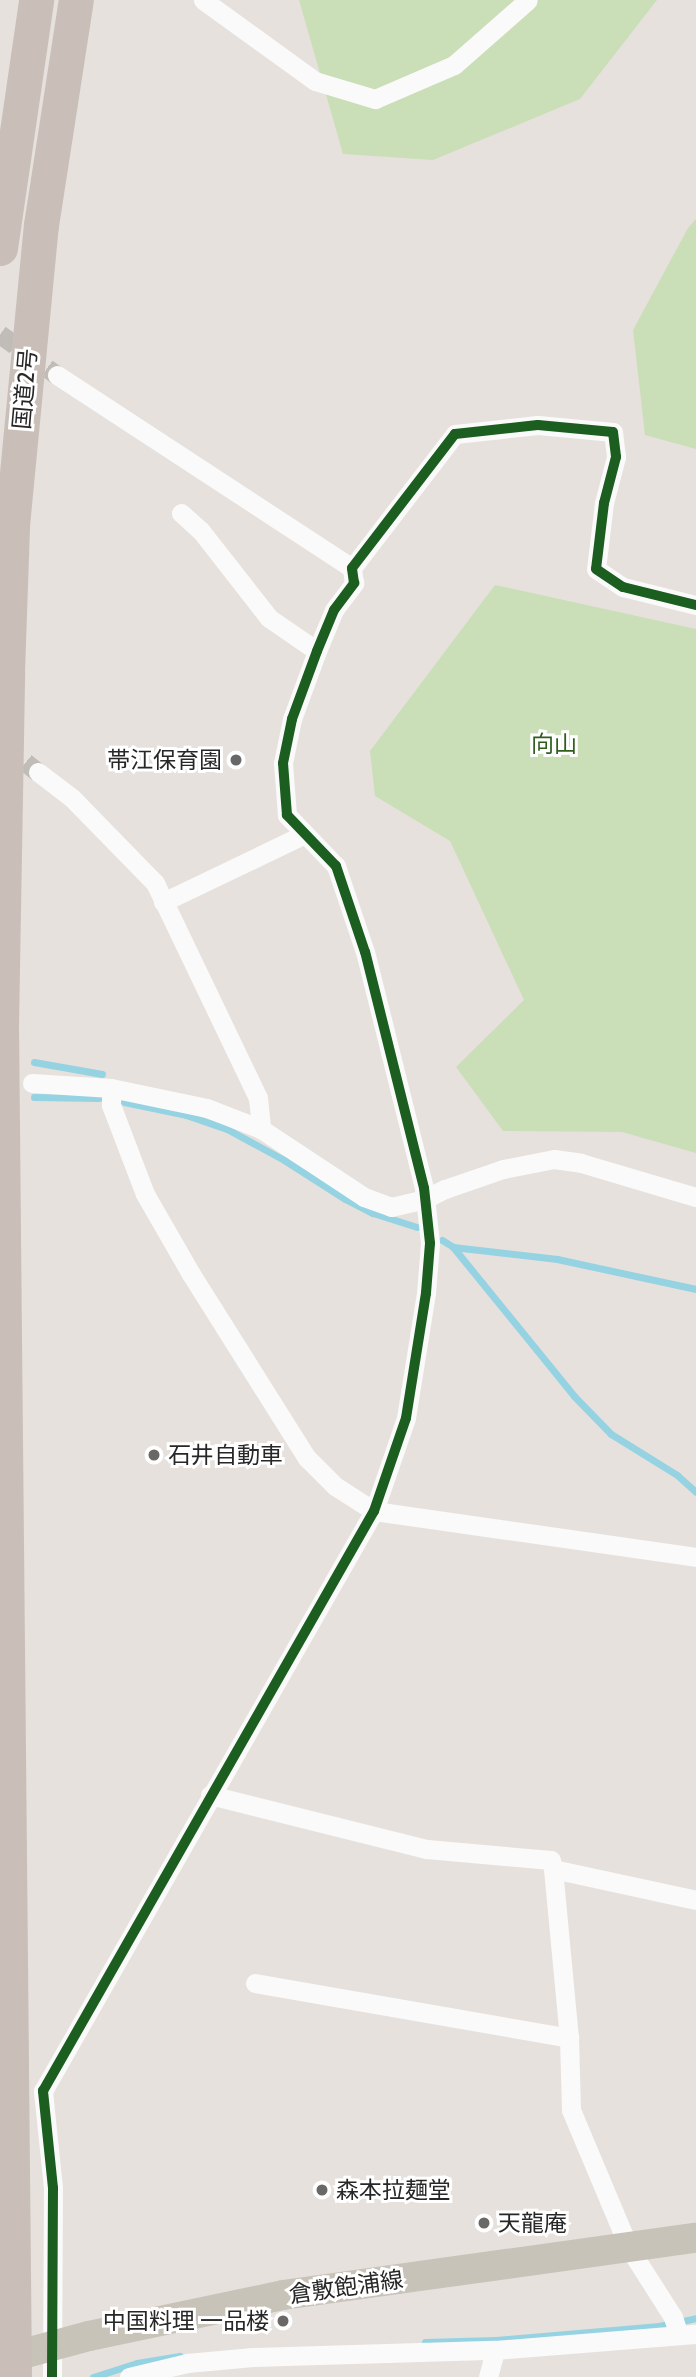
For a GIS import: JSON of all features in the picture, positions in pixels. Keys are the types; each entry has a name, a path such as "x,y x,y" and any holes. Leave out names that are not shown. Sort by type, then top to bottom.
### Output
{"highway":[{"path":"0,248 36,0"},
{"name":"国道2号","path":"9,2364 1,1025 7,671 12,525 41,225 76,0"}],"main road":[{"name":"倉敷飽浦線","path":"9,2364 52,2346 283,2295 696,2238"}],"street":[{"path":"203,0 315,81 375,99 454,65 528,0"},
{"path":"57,375 352,568"},
{"path":"52,2377 53,2188 43,2091 374,1511 408,1406 430,1244 425,1199 356,927 336,866 287,815 283,763 292,719 334,610 354,583 352,568 454,434 538,425 613,432 616,457 604,503 596,569 623,587 696,605"},
{"path":"181,513 201,531 269,618 317,651"},
{"path":"38,772 72,798 155,883 258,1098 261,1129"},
{"path":"163,902 305,834"},
{"path":"32,1083 111,1088 207,1108 261,1129 377,1203 391,1207 425,1199 445,1189 503,1169 554,1159 581,1163 696,1197"},
{"path":"111,1088 111,1105 145,1194 191,1274 307,1458 335,1486 374,1511 696,1557"},
{"path":"129,2377 187,2363 253,2357 495,2350 681,2329 629,2248 571,2110 569,2038 551,1860 427,1849 210,1796"},
{"path":"553,1869 696,1900"},
{"path":"255,1983 569,2038"},
{"path":"488,2377 495,2350"}],"green space":[{"path":"299,0 657,0 580,99 433,160 343,154"},
{"path":"696,219 696,449 645,435 633,330 688,228"},
{"name":"向山","path":"495,585 696,629 696,1153 622,1132 503,1131 456,1067 524,1000 450,841 375,796 370,751"}],"waterway":[{"path":"34,1062 102,1074"},
{"path":"34,1097 99,1098"},
{"path":"124,1102 186,1115 227,1129 284,1160 345,1199 373,1213 417,1227"},
{"path":"442,1240 453,1247 574,1396 611,1434 677,1475 696,1492"},
{"path":"453,1247 557,1259 696,1289"},
{"path":"425,2342 496,2340 659,2326 696,2318"},
{"path":"93,2377 137,2363 179,2356"}],"tunnel":[{"path":"0,334 57,375"},
{"path":"3,744 38,772"}],"cycle path":[{"path":"52,2377 53,2188 43,2091 374,1511 406,1418 426,1293 430,1243 424,1188 365,952 336,866 287,815 283,763 292,719 334,610 354,583 352,568 455,434 538,425 613,432 616,457 604,503 596,569 623,587 696,605"}],"place":[{"name":"帯江保育園","path":"236,760"},
{"name":"石井自動車","path":"154,1455"},
{"name":"森本拉麺堂","path":"322,2190"},
{"name":"天龍庵","path":"484,2223"},
{"name":"中国料理 一品楼","path":"283,2321"}]}
